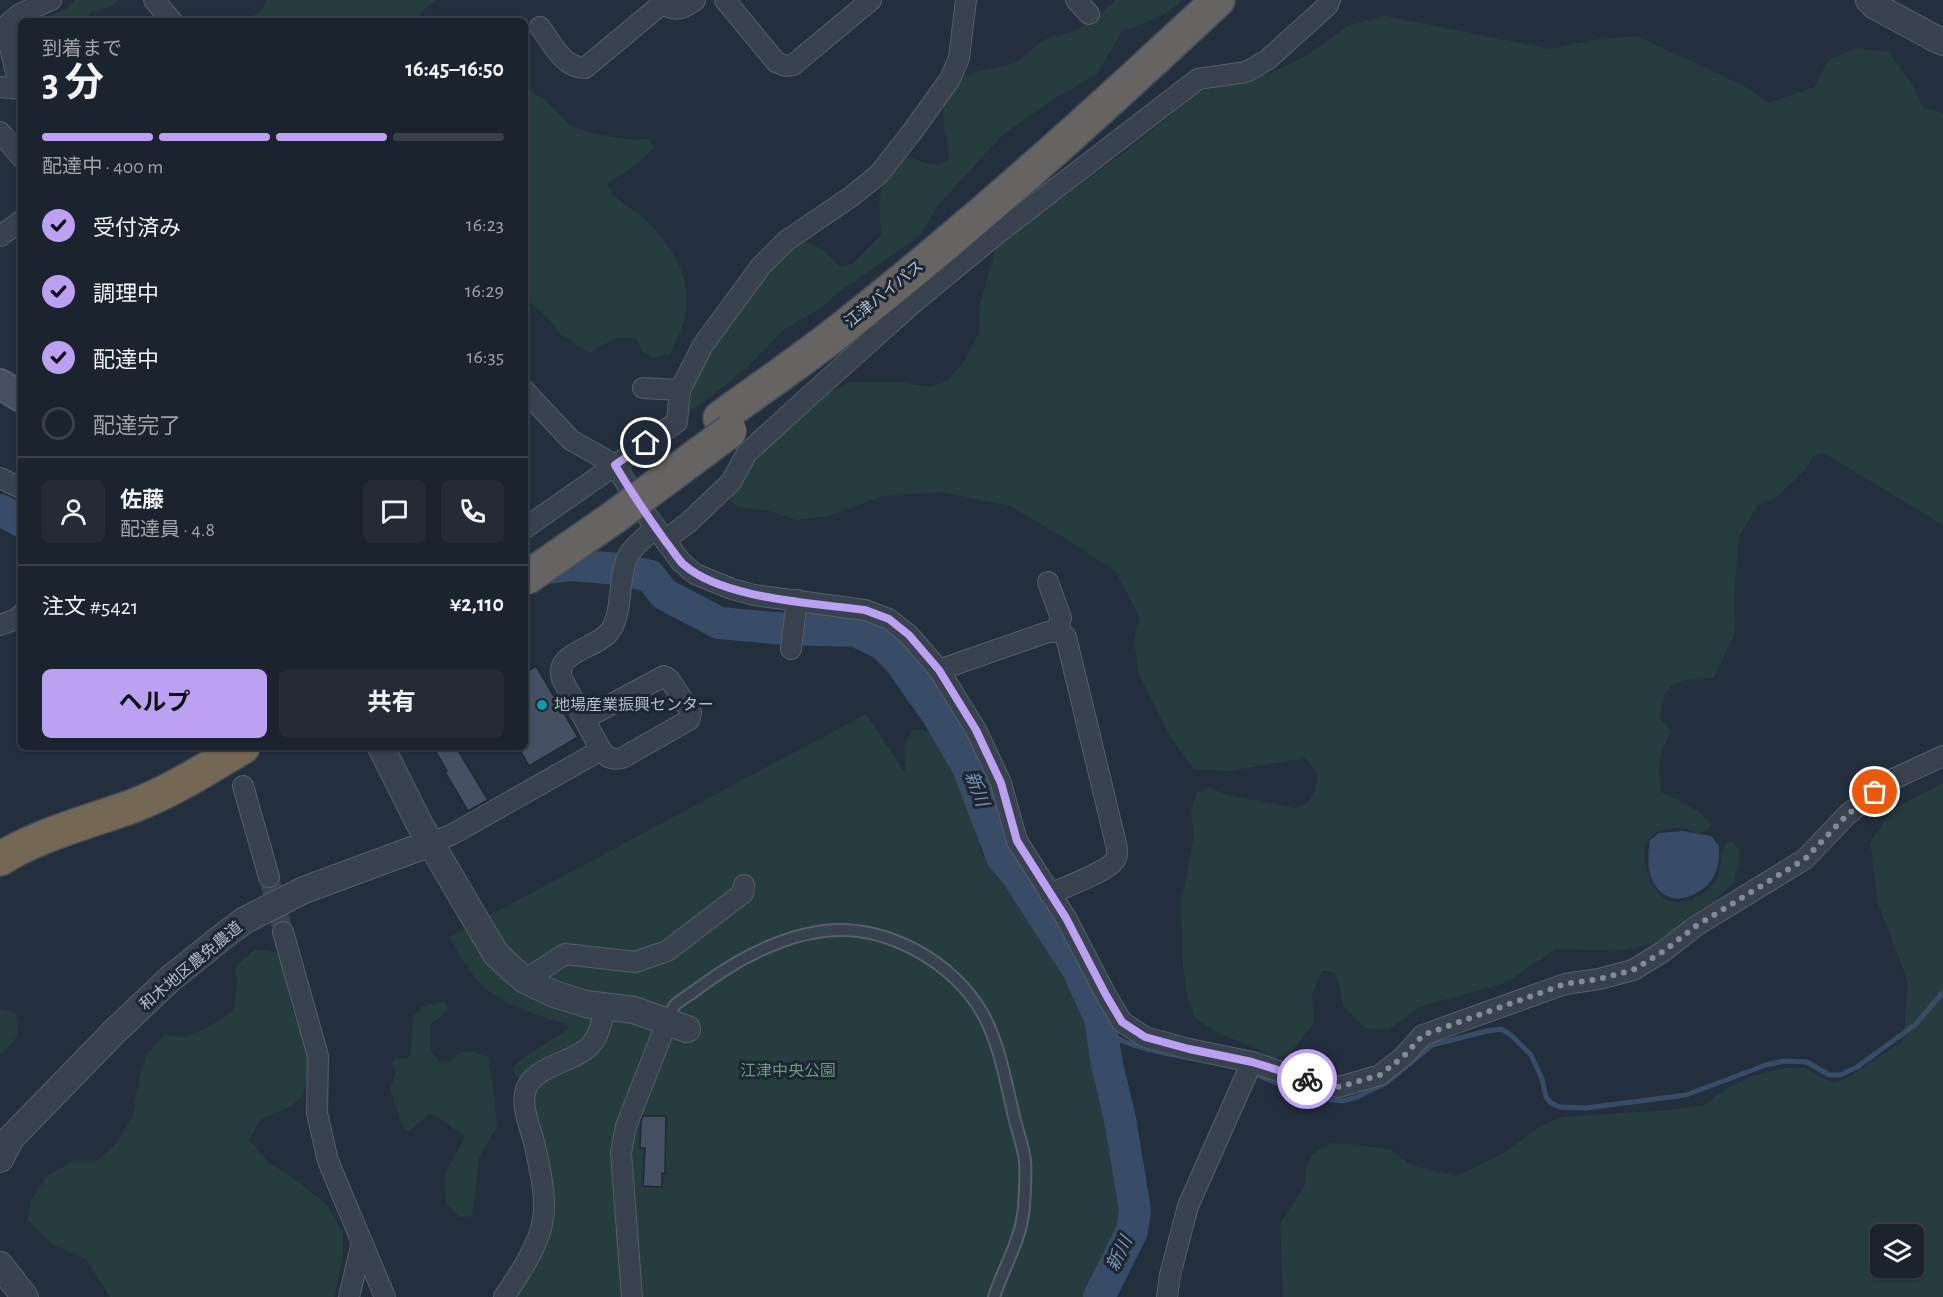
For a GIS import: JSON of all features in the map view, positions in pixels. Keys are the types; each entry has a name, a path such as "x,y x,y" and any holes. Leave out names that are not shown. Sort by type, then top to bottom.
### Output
{"highway":[{"name":"江津バイパス","path":"528,554 622,489 725,424 967,226 1146,68 1218,0"},
{"path":"528,577 613,518 725,424"},
{"path":"0,859 31,843 135,805 176,786 238,750"}],"main road":[{"path":"0,384 18,395"}],"street":[{"path":"18,77 8,39 8,24 20,14 51,0"},
{"path":"154,0 169,18"},
{"path":"540,27 572,67 585,68 662,1 668,7 678,9 684,8 695,0"},
{"path":"725,0 776,62 786,66 793,64 871,0"},
{"path":"528,526 677,422 680,390 703,345 761,266 786,241 844,202 879,174 912,132 956,67 961,47 966,0"},
{"path":"584,719 664,676 669,679 691,712 689,720 615,760 609,758 601,750 562,679 561,667 568,658 606,635 614,621 627,560 636,546 688,523 731,483 747,453 913,303 990,240 1198,79 1246,72 1267,60 1328,5 1330,0"},
{"path":"1869,0 1875,6 1943,42"},
{"path":"0,68 18,86"},
{"path":"0,87 18,89"},
{"path":"0,132 18,153"},
{"path":"0,236 18,223"},
{"path":"643,387 680,390"},
{"path":"528,394 571,440 615,465 660,534 681,562 695,574 743,592 796,607 865,610 879,614 898,625 909,635 939,670 976,730 1001,783 1017,841 1066,918 1122,1022 1145,1037 1252,1062 1296,1077 1339,1087 1380,1075 1404,1056 1423,1035 1565,984 1599,979 1633,970 1664,951 1696,926 1805,859 1847,815 1889,781 1943,756"},
{"path":"0,478 18,487"},
{"path":"1047,582 1061,618 1057,631"},
{"path":"791,644 796,607"},
{"path":"0,625 18,618"},
{"path":"939,670 1048,633 1057,631 1067,640 1117,849 1116,859 1107,868 1050,894"},
{"path":"383,750 431,843 496,954 525,980 554,994 586,1004 634,1010 677,1026 626,1126 621,1153 632,1297"},
{"path":"431,843 461,829 601,750"},
{"path":"243,786 268,877"},
{"name":"和木地区農免農道","path":"0,1159 11,1138 115,1031 171,978 245,920 304,890 431,843"},
{"path":"525,980 565,954 635,962 667,951 743,893 744,885"},
{"path":"283,932 318,1056 317,1113 328,1161 385,1297"},
{"path":"504,1297 538,1238 543,1221 544,1206 539,1164 525,1107 528,1083 550,1067 592,1044 603,1020 604,1007"},
{"path":"1167,1297 1170,1275 1188,1206 1252,1062"},
{"path":"349,1297 362,1242"},
{"path":"0,1265 25,1297"}],"lane":[{"path":"677,1026 674,1006 741,959 770,945 824,930 868,933 899,943 917,951 949,974 974,1000 992,1034 1000,1055 1025,1161 1024,1208 1017,1242 994,1297"}],"green space":[{"path":"76,0 120,0 106,8 91,12 86,18 45,18 64,10"},
{"path":"267,0 437,0 423,10 419,18 248,18 260,12"},
{"path":"1116,0 1182,0 1162,15 1122,31 1097,74 1052,100 1003,135 938,205 920,236 837,293 825,305 782,331 748,367 700,405 690,411 687,410 693,375 712,352 738,307 768,264 802,241 822,249 840,267 852,264 881,235 880,201 883,183 904,156 933,164 949,159 943,111 947,96 959,80 974,72 1015,62 1044,40 1083,26"},
{"path":"1385,16 1550,49 1599,39 1637,36 1744,86 1769,103 1814,87 1829,60 1857,48 1889,52 1913,86 1923,108 1943,113 1943,525 1824,453 1813,456 1804,471 1778,496 1758,505 1739,536 1734,598 1735,632 1714,678 1691,679 1675,684 1664,696 1661,706 1660,719 1671,731 1659,763 1661,792 1695,810 1711,825 1701,834 1683,828 1655,833 1649,839 1644,854 1651,882 1660,895 1667,900 1675,902 1692,899 1714,883 1718,876 1723,849 1728,841 1734,843 1740,852 1733,883 1713,902 1685,919 1680,929 1657,943 1619,951 1556,949 1505,983 1419,1007 1389,1030 1365,1028 1343,1005 1334,972 1322,971 1312,994 1314,1023 1289,1055 1269,1059 1257,1048 1217,1033 1194,1017 1186,991 1183,965 1181,901 1194,839 1191,811 1197,793 1210,788 1227,795 1295,808 1309,802 1315,791 1317,773 1305,758 1228,771 1194,769 1170,736 1139,675 1134,643 1139,616 1116,572 1010,506 940,492 883,496 828,516 797,520 770,511 738,507 730,501 735,488 757,455 823,396 851,382 898,382 931,387 948,380 965,360 979,333 980,305 996,247 1135,144 1199,92 1271,73 1309,54 1349,25"},
{"path":"528,89 546,101 571,126 594,134 634,140 648,139 654,147 637,164 607,184 618,199 643,218 662,238 676,260 685,284 685,316 670,354 653,358 643,352 636,338 615,338 590,353 560,334 549,319 528,301"},
{"name":"江津中央公園","path":"866,714 906,774 904,746 913,729 936,731 954,753 977,819 980,852 1062,961 1088,1007 1127,1200 1125,1230 1088,1297 494,1297 531,1239 536,1215 536,1189 519,1083 512,1068 568,1029 567,1024 509,1004 489,991 471,972 449,937"},
{"path":"1943,783 1943,1297 1283,1297 1280,1224 1305,1185 1306,1167 1313,1154 1330,1143 1392,1150 1410,1165 1457,1176 1507,1151 1542,1125 1563,1117 1669,1110 1705,1105 1721,1092 1751,1076 1784,1068 1805,1068 1833,1083 1846,1079 1903,1041 1908,982 1878,903 1870,843 1893,809"},
{"path":"255,949 280,953 291,1006 305,1046 309,1068 303,1096 288,1108 261,1119 249,1140 271,1164 326,1204 343,1232 343,1257 334,1297 110,1297 86,1259 51,1243 28,1220 30,1201 48,1175 74,1161 97,1161 117,1143 133,1115 146,1055 165,1035 188,1037 233,1011 237,988 235,968"},
{"path":"441,1002 447,1005 448,1011 430,1025 430,1050 441,1063 447,1063 457,1055 466,1052 488,1057 494,1093 497,1126 479,1158 472,1216 460,1217 446,1203 445,1173 465,1137 434,1114 429,1114 409,1131 403,1127 390,1089 396,1074 392,1063 394,1059 408,1058 411,1054 413,1017 421,1007"},
{"path":"0,1009 15,1012 18,1031 14,1040 0,1055"}],"water":[{"path":"1682,831 1711,836 1719,846 1719,860 1715,875 1707,886 1690,896 1676,898 1664,894 1653,882 1649,866 1649,850 1650,840 1659,833"}],"building":[{"name":"地場産業振興センター","path":"536,666 578,737 529,766 520,750 528,750 528,671"},
{"path":"435,750 458,750 488,800 468,811 445,772 447,771"},
{"path":"643,1116 666,1116 665,1174 662,1173 662,1187 643,1186 645,1148 640,1148"}],"waterway":[{"name":"新川","path":"0,510 18,519"},
{"name":"新川","path":"533,570 572,565 618,569 650,576 664,594 719,623 785,629 856,631 883,644 899,660 937,714 968,767 1002,857 1017,875 1077,968 1100,1018 1135,1210 1132,1231 1099,1297"},
{"path":"1252,1073 1314,1098 1342,1101 1357,1097 1386,1083 1432,1045 1501,1029 1511,1035 1531,1055 1542,1079 1546,1097 1551,1103 1560,1107 1586,1108 1686,1095 1766,1065 1784,1061 1807,1062 1829,1075 1840,1075 1857,1067 1916,1024 1943,992"},
{"path":"1100,1018 1109,1033 1126,1042 1157,1052 1185,1057"}],"tunnel":[{"path":"269,877 283,932"}],"way so far":[{"path":"1307,1079 1339,1087 1380,1075 1404,1056 1423,1035 1565,984 1599,979 1633,970 1664,951 1696,926 1805,859 1847,815 1875,792"}],"place":[{"name":"地場産業振興センター","path":"542,705"}],"route":[{"path":"646,443 615,465 656,528 681,562 695,574 732,589 754,594 879,614 898,625 909,635 939,670 976,730 1001,783 1017,841 1066,918 1122,1022 1145,1037 1252,1062 1307,1079"}]}
